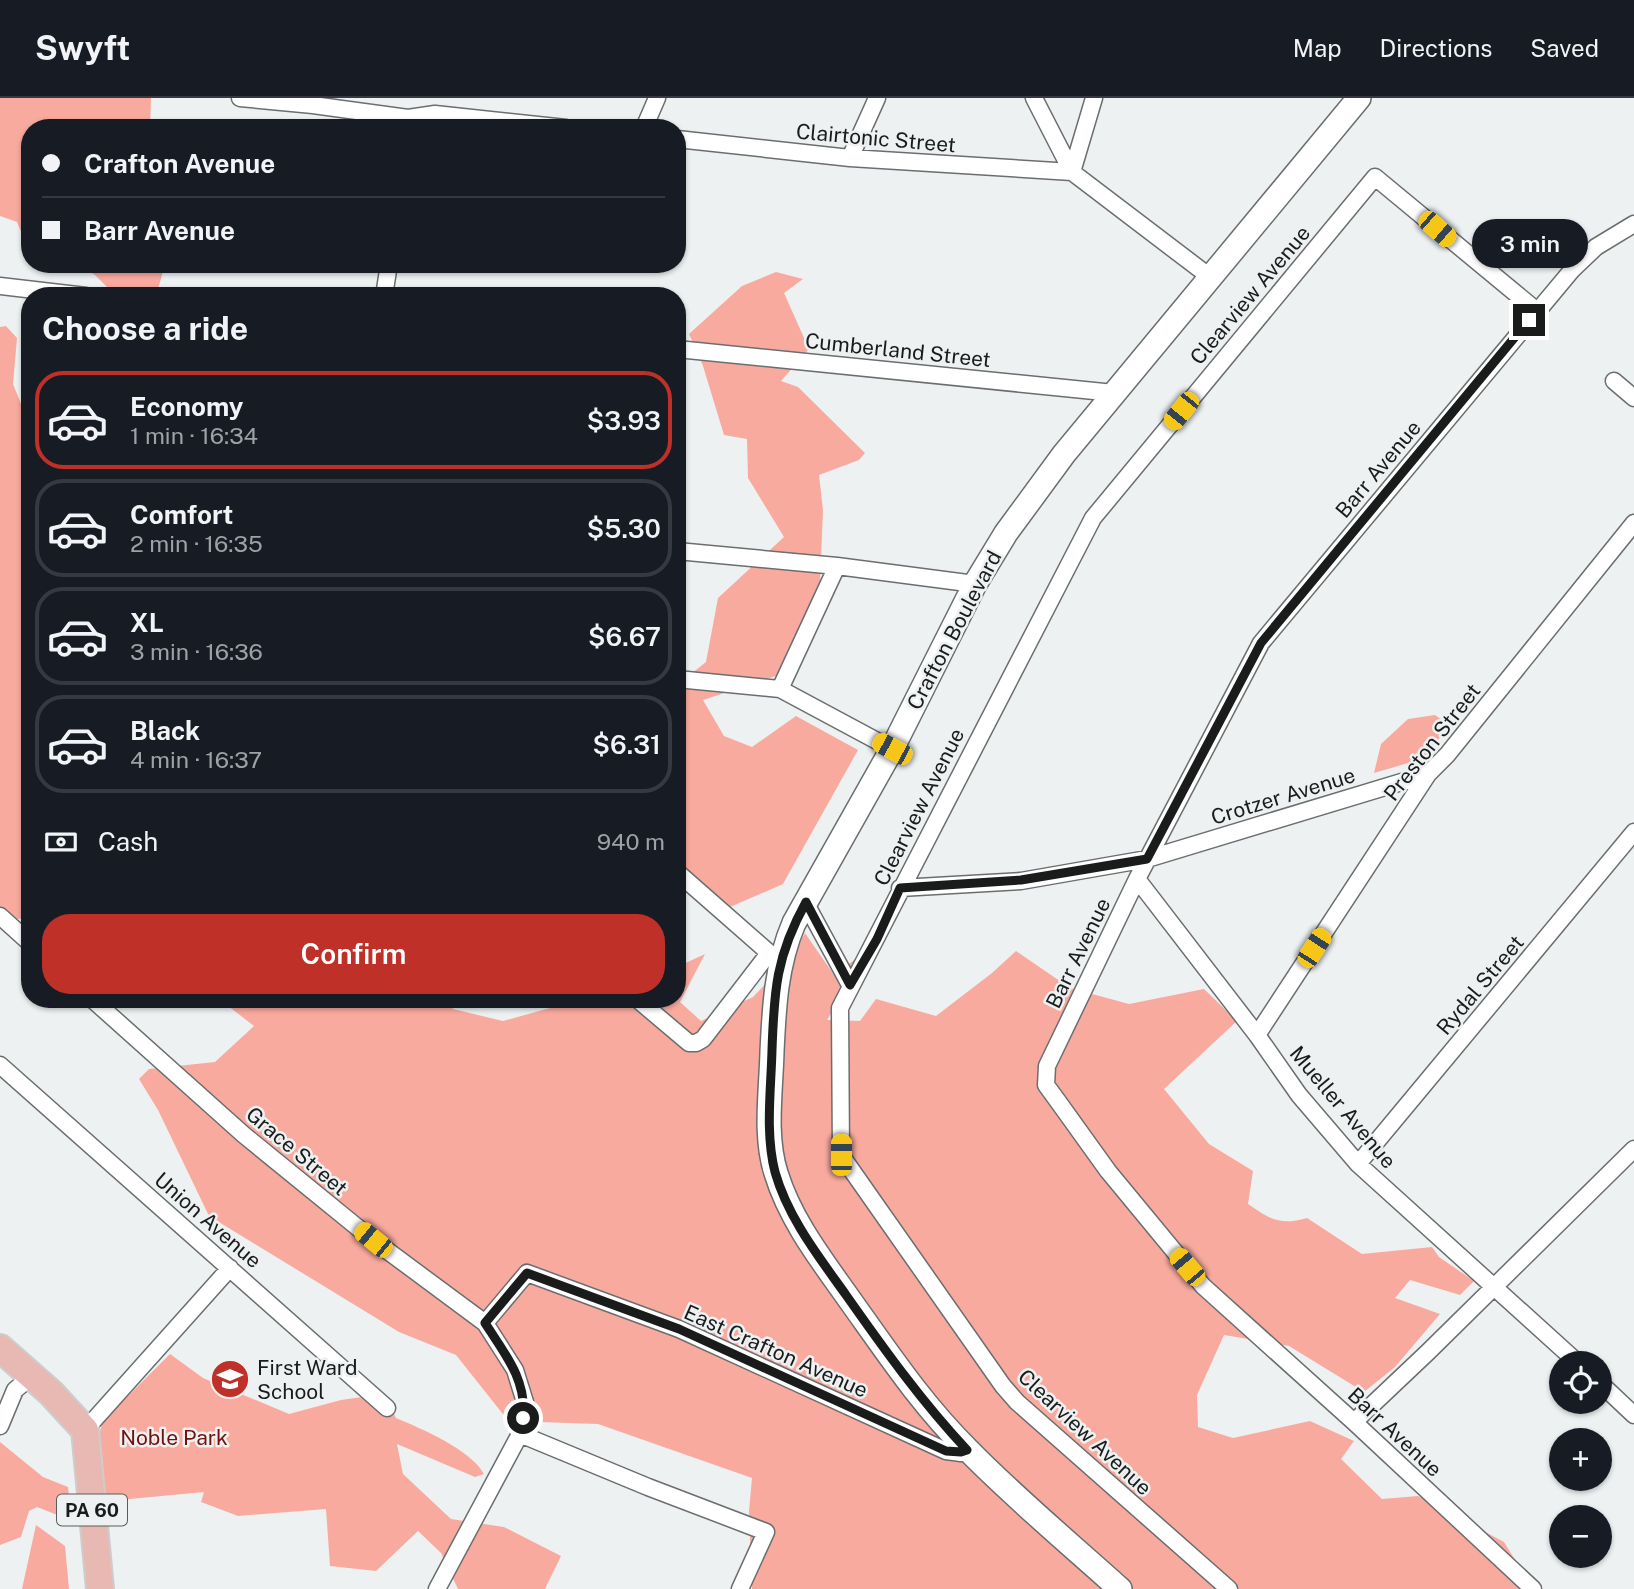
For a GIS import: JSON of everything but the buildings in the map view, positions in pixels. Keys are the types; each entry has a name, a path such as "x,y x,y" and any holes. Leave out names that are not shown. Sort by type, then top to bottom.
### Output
{"main road":[{"name":"Crafton Boulevard","path":"1120,1589 967,1450 901,1372 815,1252 785,1198 775,1171 771,1142 775,957 892,749 975,584 1038,486 1359,98"},
{"path":"0,1348 51,1393 85,1430"},
{"name":"PA 60","path":"85,1430 100,1589"}],"street":[{"path":"240,98 313,105 387,119"},
{"path":"435,114 442,98"},
{"path":"648,119 657,98"},
{"path":"850,159 877,98"},
{"path":"1034,98 1072,172 1210,277"},
{"path":"1072,172 1094,98"},
{"path":"420,119 435,114 482,119"},
{"name":"Clairtonic Street","path":"686,140 850,159 1072,172"},
{"name":"Clearview Avenue","path":"1228,1589 1017,1402 841,1155 840,1008 1093,518 1375,177 1537,311"},
{"name":"Barr Avenue","path":"1533,1589 1203,1286 1108,1171 1046,1085 1047,1066 1147,859 1261,643 1537,311 1596,247 1634,224"},
{"path":"0,286 21,288"},
{"name":"Cumberland Street","path":"686,350 1114,393"},
{"path":"1614,381 1634,397"},
{"name":"Preston Street","path":"1257,1035 1428,774 1447,755 1634,523"},
{"path":"686,552 837,566 975,584"},
{"path":"780,688 837,566"},
{"path":"686,680 780,688 892,749"},
{"name":"Crotzer Avenue","path":"900,888 1021,880 1147,859 1428,774"},
{"name":"Rydal Street","path":"1358,1164 1634,832"},
{"name":"Mueller Avenue","path":"1137,879 1257,1035 1299,1095 1358,1164 1565,1351"},
{"path":"648,1008 689,1043 696,1043 703,1039 775,957 686,880"},
{"path":"806,902 850,985"},
{"path":"0,916 21,935"},
{"name":"Grace Street","path":"103,1008 244,1135 373,1240 485,1323"},
{"name":"Union Avenue","path":"0,1065 387,1408"},
{"path":"1354,1422 1634,1149"},
{"path":"85,1430 230,1268"},
{"name":"East Crafton Avenue","path":"485,1323 527,1273 679,1329 946,1451 967,1450"},
{"path":"437,1589 520,1434 524,1402 515,1370 485,1323"},
{"path":"0,1426 15,1390 32,1376"},
{"path":"1612,1394 1634,1415"},
{"path":"520,1434 766,1532 740,1589"}],"green space":[{"path":"0,98 151,98 150,119 21,119 21,232 17,222 0,216"},
{"path":"776,272 803,279 784,293 809,349 781,381 798,387 865,453 859,460 819,475 823,510 820,583 779,675 703,700 724,736 752,747 796,716 858,750 783,884 714,914 686,890 686,678 706,662 718,598 784,537 748,478 747,439 724,435 703,366 689,334 742,286"},
{"path":"92,273 163,273 159,287 107,287"},
{"path":"6,326 17,338 13,384 21,404 21,918 0,922 0,327"},
{"path":"1435,715 1449,725 1425,758 1374,773 1381,744 1408,719"},
{"path":"805,933 834,975 870,948 827,1020 860,1021 876,999 936,1016 1016,951 1070,988 1129,1004 1204,989 1237,1021 1164,1089 1209,1144 1253,1171 1248,1204 1276,1220 1307,1218 1362,1254 1432,1247 1439,1257 1474,1281 1460,1295 1410,1280 1395,1298 1440,1314 1395,1367 1364,1392 1289,1346 1224,1335 1197,1395 1198,1427 1233,1438 1310,1421 1354,1441 1341,1459 1382,1499 1418,1496 1504,1542 1533,1589 752,1589 749,1511 752,1478 598,1424 506,1418 456,1355 399,1332 209,1216 158,1110 139,1079 149,1069 215,1062 254,1026 231,1008 453,1008 503,1021 550,1008 686,1007 701,1021 753,997 793,955"},
{"path":"705,954 686,990 686,963"},
{"name":"Noble Park","path":"170,1354 203,1378 289,1414 341,1400 383,1394 396,1418 457,1448 484,1474 475,1477 397,1444 403,1474 451,1519 504,1527 561,1556 545,1589 458,1589 441,1553 418,1531 376,1571 330,1566 326,1509 238,1516 201,1502 204,1492 98,1502 104,1498 104,1483 94,1482 94,1451 103,1421"},
{"path":"0,1442 43,1477 68,1487 71,1512 65,1518 37,1507 29,1511 21,1537 0,1545"},
{"path":"36,1525 65,1546 69,1589 22,1589"}],"place":[{"name":"First Ward School","path":"230,1379"}],"route":[{"path":"523,1418 524,1402 515,1370 485,1323 527,1273 679,1329 946,1451 967,1450 901,1372 815,1252 785,1198 775,1171 770,1109 773,1024 780,962 794,923 806,902 850,985 877,939 900,888 1021,880 1147,859 1261,643 1529,320"}]}
